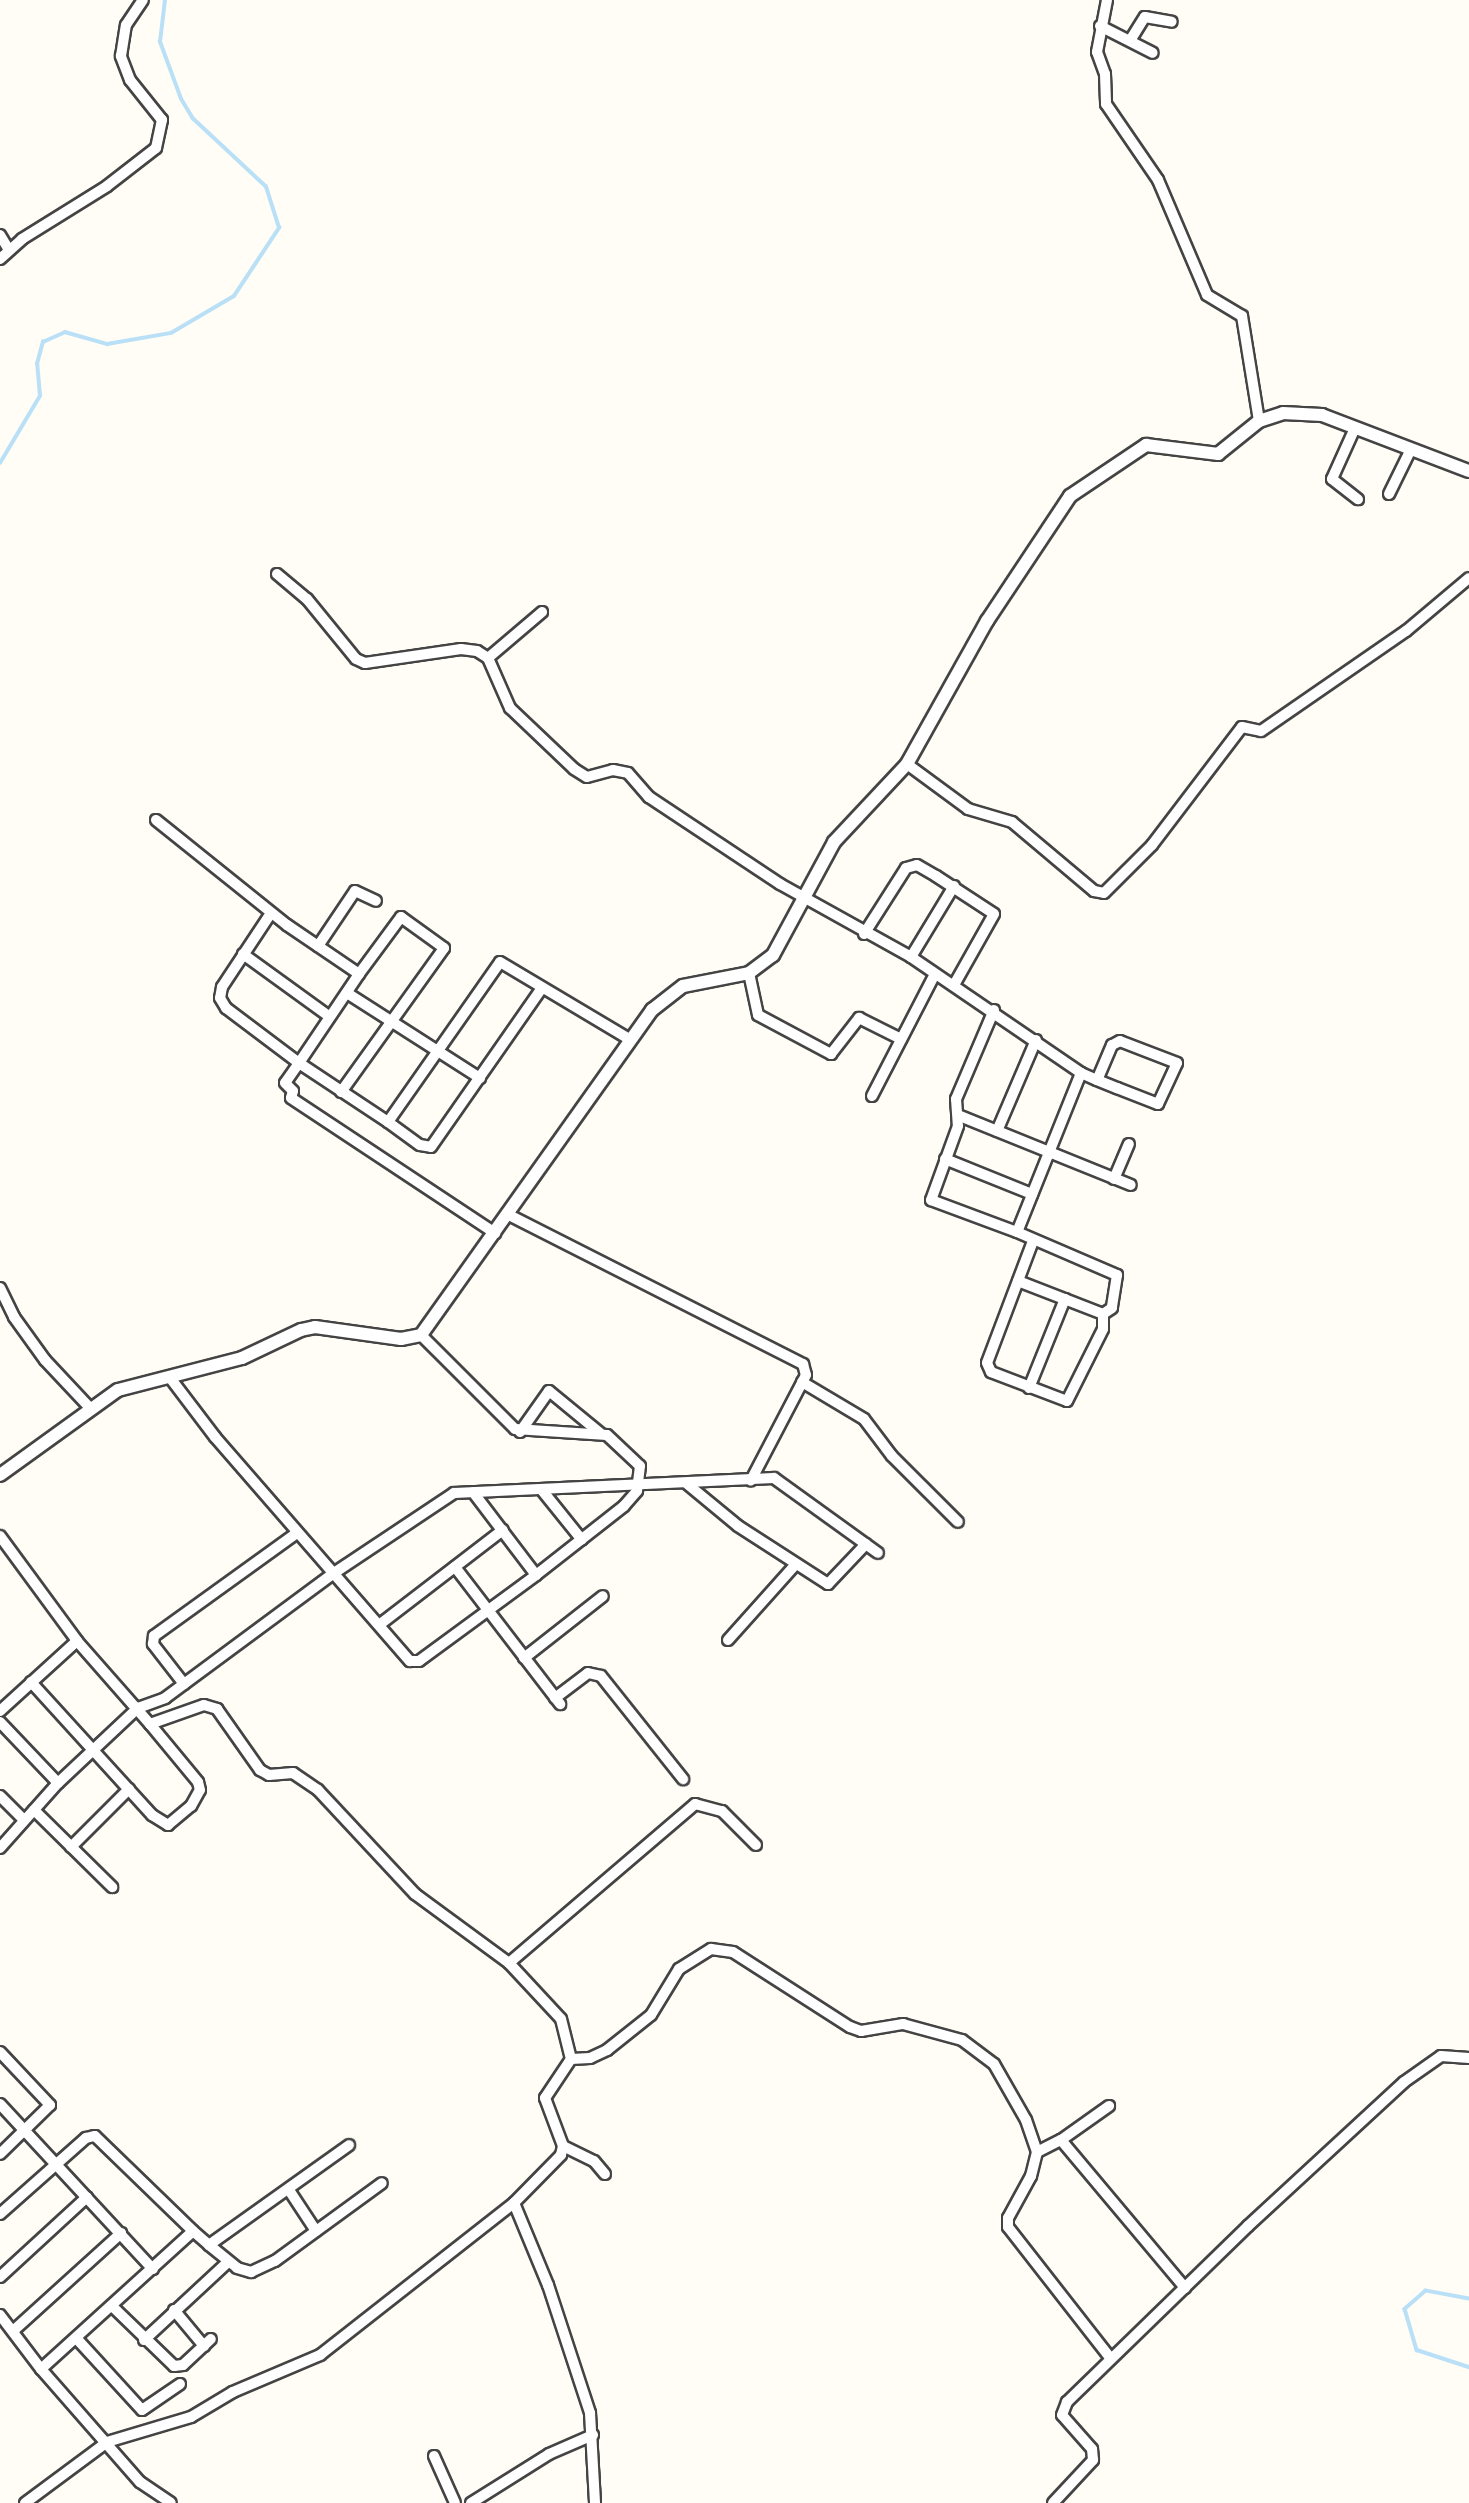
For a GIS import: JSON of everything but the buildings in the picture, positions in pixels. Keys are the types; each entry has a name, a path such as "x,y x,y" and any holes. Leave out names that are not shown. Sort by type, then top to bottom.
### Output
{"street":[{"path":"0,260 9,250 156,148 162,120 130,80 121,56 127,25 143,0"},
{"path":"1107,0 1097,52 1105,74 1106,104 1158,180 1207,295 1242,316 1259,421"},
{"path":"1131,39 1144,17 1172,22"},
{"path":"1100,26 1131,39 1153,53"},
{"path":"0,234 9,250"},
{"path":"0,1475 118,1390 242,1358 315,1327 401,1339 421,1335 509,1215 652,1010 683,986 749,973 773,955 834,842 907,764 987,621 1065,501 1146,445 1218,454 1259,421 1283,413 1322,415 1469,471"},
{"path":"1355,428 1332,479 1358,499"},
{"path":"1389,494 1411,449"},
{"path":"277,573 307,598 348,650 365,663 461,649 488,658 510,708 566,763 587,777 613,770 628,773 649,797 803,898 864,934 911,957 994,1010 1081,1073 1097,1080 1160,1104 1177,1063 1118,1041 1097,1080"},
{"path":"907,764 968,809 1012,822 1094,891 1104,893 1152,845 1242,727 1261,731 1406,631 1469,578"},
{"path":"488,658 542,612"},
{"path":"156,820 271,913 359,974"},
{"path":"864,934 908,867 917,865 954,886 994,914 954,985"},
{"path":"911,957 954,886"},
{"path":"318,946 355,891 376,901"},
{"path":"271,913 243,954 220,998 245,1025 420,1145 431,1147 542,988"},
{"path":"341,1093 443,952 442,945 401,917 285,1083 293,1091 290,1098 495,1233"},
{"path":"243,954 330,1017"},
{"path":"388,1122 494,965 512,965 542,988 631,1040"},
{"path":"749,973 758,1015 831,1054 859,1018 901,1039"},
{"path":"872,1096 935,974"},
{"path":"347,993 480,1078"},
{"path":"994,1010 956,1099 954,1110 960,1116 1131,1185"},
{"path":"997,1131 1036,1040"},
{"path":"1017,1232 1081,1073"},
{"path":"960,1116 933,1202 1017,1232 1117,1275 1112,1308 1103,1314"},
{"path":"1114,1179 1129,1144"},
{"path":"946,1159 1032,1194"},
{"path":"509,1215 787,1354 806,1367 802,1382 751,1479"},
{"path":"1033,1241 987,1367 1061,1401 1072,1398 1103,1329 1103,1314"},
{"path":"1018,1282 1103,1314"},
{"path":"0,1288 14,1317 45,1360 90,1408"},
{"path":"1028,1388 1065,1300"},
{"path":"421,1335 491,1409 520,1432 600,1433"},
{"path":"171,1378 297,1533 408,1660 419,1661 582,1540 624,1506 638,1484 640,1466 636,1458 600,1433 549,1391 520,1432"},
{"path":"802,1382 825,1392 864,1419 892,1456 958,1521"},
{"path":"0,1849 58,1783 138,1708 184,1684 334,1573 444,1497 473,1492 779,1480 878,1553"},
{"path":"686,1483 738,1526 832,1584 866,1544"},
{"path":"541,1489 582,1540"},
{"path":"473,1492 536,1575"},
{"path":"379,1625 503,1530"},
{"path":"184,1684 153,1638 297,1533"},
{"path":"0,1536 76,1641 138,1708 198,1782 200,1790 191,1807 168,1825 129,1789 31,1682"},
{"path":"728,1640 796,1564"},
{"path":"455,1567 558,1701 588,1673 601,1676 683,1779"},
{"path":"524,1658 603,1596"},
{"path":"0,1711 76,1641"},
{"path":"25,2503 107,2442 191,2417 233,2392 320,2355 514,2203 557,2161 562,2146 544,2098 571,2059 561,2019 509,1963 415,1894 318,1790 293,1773 269,1775 260,1770 217,1709 204,1705 150,1724"},
{"path":"0,1722 58,1783"},
{"path":"71,1847 129,1789"},
{"path":"0,1796 24,1820"},
{"path":"509,1963 695,1804 722,1811 757,1845"},
{"path":"34,1810 112,1886"},
{"path":"571,2059 590,2058 607,2050 651,2015 686,1963 711,1949 727,1949 850,2027 861,2031 903,2024 973,2047 994,2064 1026,2120 1037,2152 1031,2176 1008,2218 1008,2227 1111,2359"},
{"path":"0,2052 50,2105 0,2154"},
{"path":"1053,2503 1093,2460 1092,2449 1064,2418 1063,2408 1185,2288 1413,2075 1441,2056 1469,2058"},
{"path":"0,2104 153,2269"},
{"path":"1037,2152 1061,2140 1109,2106"},
{"path":"0,2214 86,2138 95,2136 228,2262 251,2272 316,2231 382,2183"},
{"path":"1061,2140 1185,2288"},
{"path":"209,2245 349,2145"},
{"path":"562,2146 594,2161 605,2174"},
{"path":"289,2190 316,2231"},
{"path":"0,2277 87,2197"},
{"path":"514,2203 548,2285 593,2435 595,2503"},
{"path":"41,2369 77,2340 193,2231"},
{"path":"13,2331 121,2233"},
{"path":"144,2340 228,2262"},
{"path":"113,2307 144,2340 176,2367 207,2343 174,2310"},
{"path":"0,2315 41,2369 140,2482 172,2503"},
{"path":"77,2340 142,2410 180,2384"},
{"path":"471,2503 549,2454 593,2435"},
{"path":"434,2456 455,2503"}],"waterway":[{"path":"0,463 40,396 37,364 43,342 65,332 107,344 171,333 234,296 279,228 266,187 193,119 181,99 160,42 165,0"},
{"path":"1469,2299 1426,2291 1405,2309 1417,2350 1469,2367"}]}
